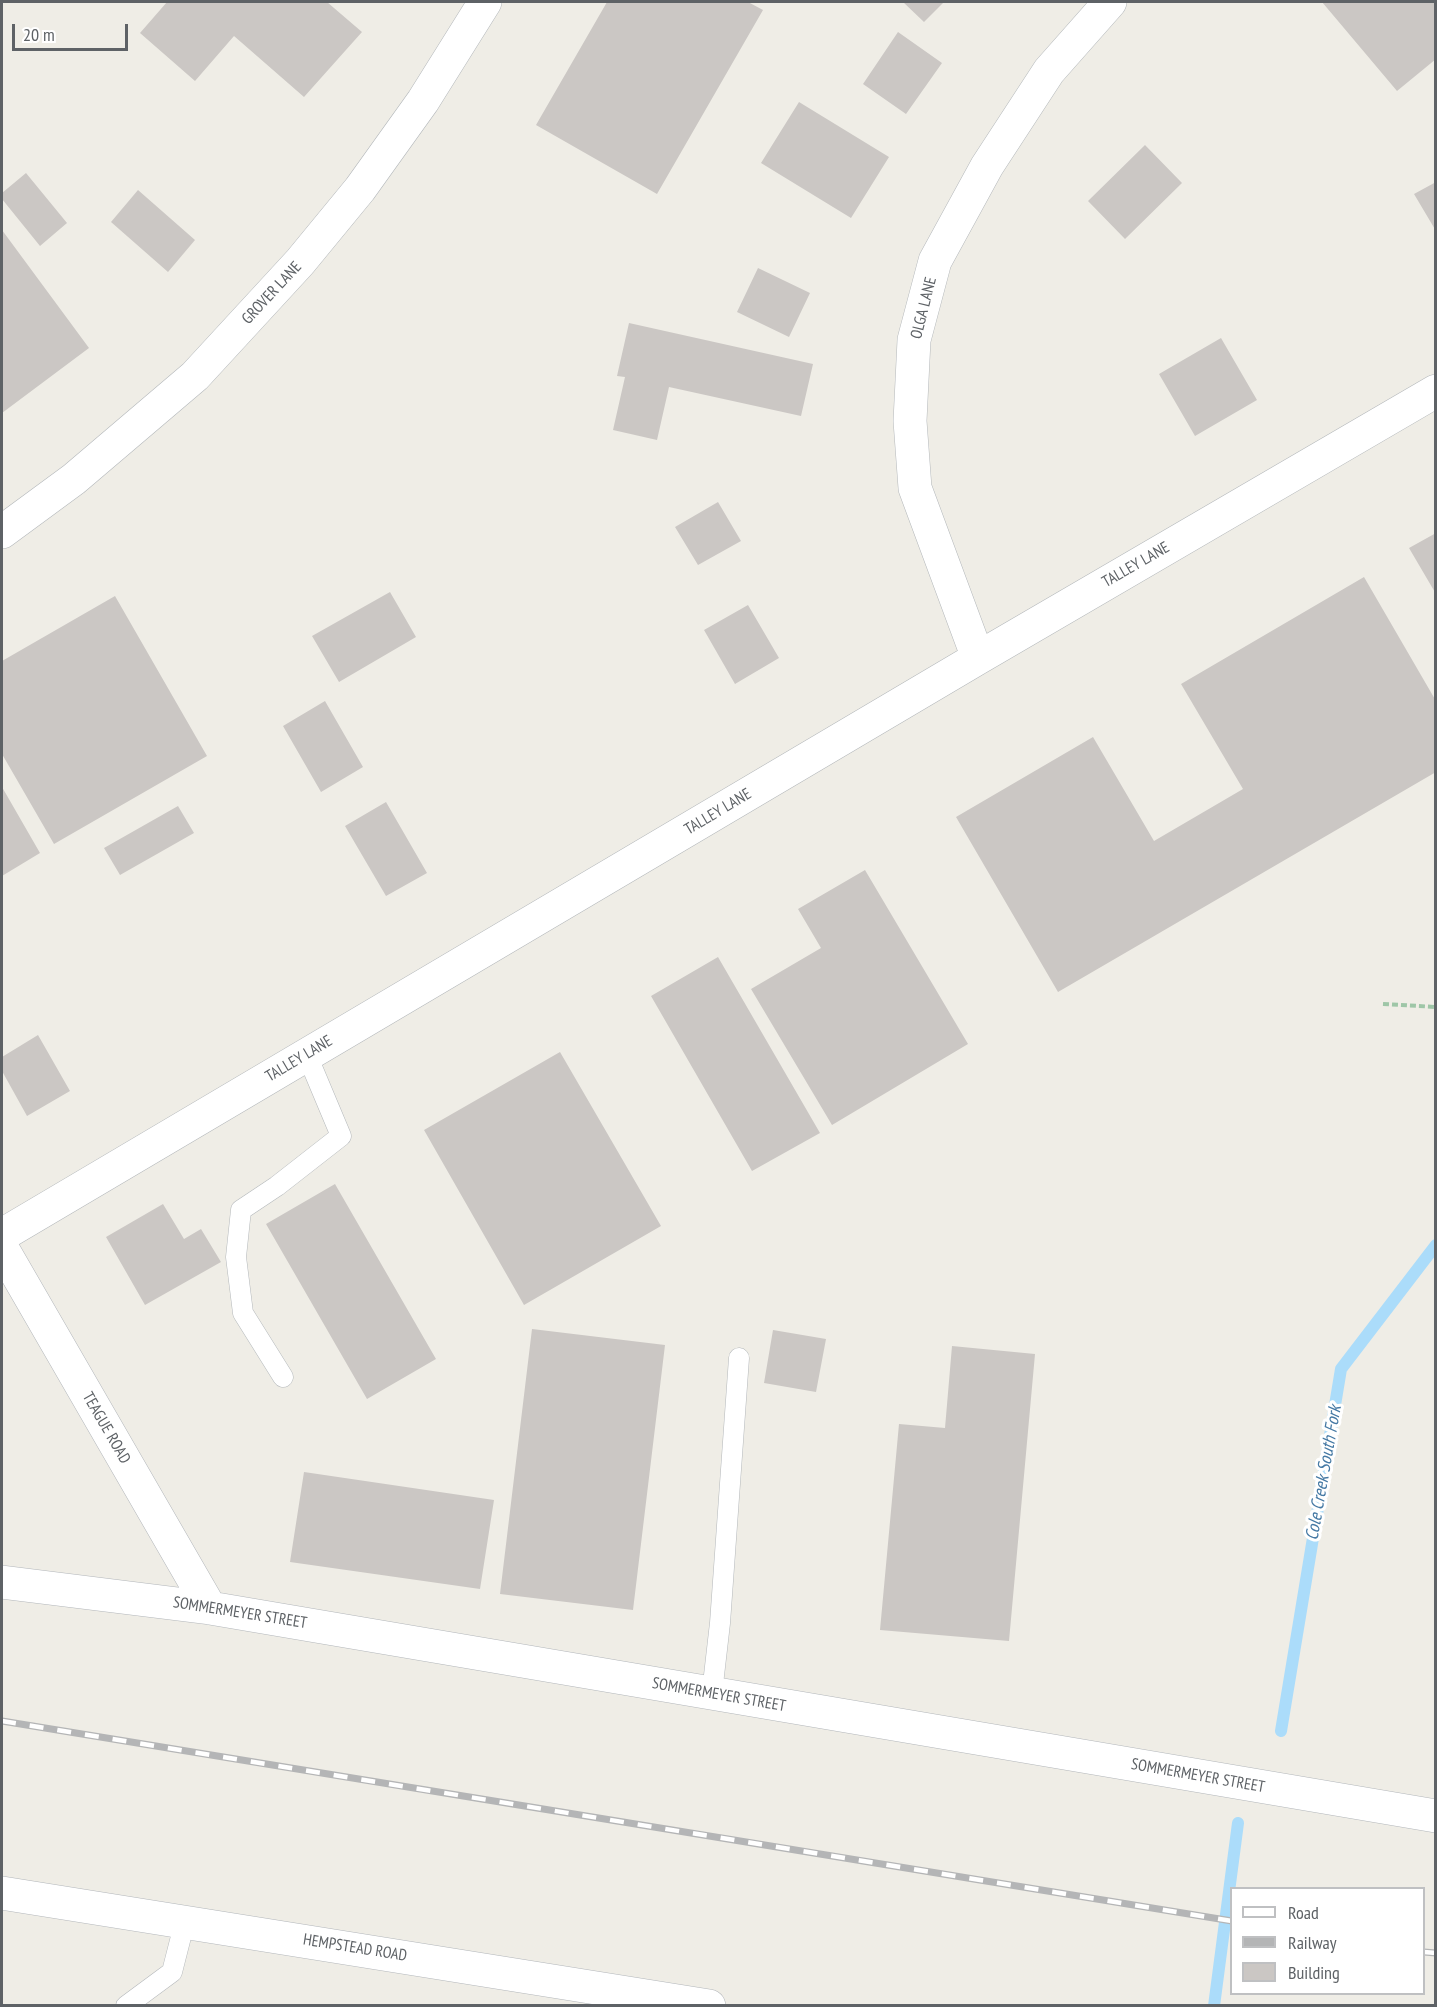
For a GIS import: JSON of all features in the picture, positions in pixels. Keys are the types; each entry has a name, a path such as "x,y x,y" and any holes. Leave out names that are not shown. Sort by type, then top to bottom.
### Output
{"street":[{"name":"GROVER LANE","path":"2,532 74,480 195,376 300,262 373,172 423,101 485,2"},
{"name":"OLGA LANE","path":"978,658 915,488 910,421 914,340 935,261 987,166 1049,71 1110,2"},
{"name":"TALLEY LANE","path":"2,1235 978,658 1436,391"},
{"name":"TEAGUE ROAD","path":"2,1248 210,1608"},
{"name":"SOMMERMEYER STREET","path":"2,1582 71,1588 210,1608 1436,1816"},
{"name":"HEMPSTEAD ROAD","path":"2,1893 709,2006"}],"lane":[{"path":"283,1377 243,1313 236,1257 241,1210 341,1136 307,1055"},
{"path":"712,1693 720,1623 739,1358"},
{"path":"126,2006 172,1972 185,1921"}],"path":[{"path":"1383,1004 1436,1007"}],"building":[{"path":"167,2 327,2 362,32 304,97 234,36 195,81 140,33"},
{"path":"607,2 748,2 763,10 657,194 536,125"},
{"path":"903,2 944,2 924,22"},
{"path":"1322,2 1436,2 1436,59 1397,91"},
{"path":"898,32 942,63 906,114 863,84"},
{"path":"799,102 889,157 851,218 761,163"},
{"path":"1145,145 1182,183 1125,239 1088,201"},
{"path":"26,173 67,223 40,246 2,199 2,193"},
{"path":"1436,182 1436,231 1414,194"},
{"path":"138,190 195,240 168,272 111,222"},
{"path":"2,230 89,348 2,413"},
{"path":"758,268 810,293 789,337 737,312"},
{"path":"629,323 813,364 801,416 669,387 657,440 613,430 625,377 617,376"},
{"path":"1221,338 1257,400 1195,436 1159,374"},
{"path":"718,502 741,541 698,565 675,527"},
{"path":"1436,533 1436,594 1409,548"},
{"path":"1364,577 1436,701 1436,772 1058,992 956,817 1093,737 1154,841 1243,789 1181,684"},
{"path":"390,592 416,637 339,682 312,636"},
{"path":"115,596 207,756 54,844 2,754 2,661"},
{"path":"748,605 779,658 735,684 704,630"},
{"path":"325,701 363,767 321,792 283,726"},
{"path":"2,787 40,853 2,876"},
{"path":"386,802 427,873 386,896 345,826"},
{"path":"178,806 194,833 120,875 104,848"},
{"path":"865,870 968,1044 832,1125 751,989 821,948 798,909"},
{"path":"718,957 820,1133 752,1171 651,996"},
{"path":"38,1035 70,1091 27,1116 2,1071 2,1057"},
{"path":"560,1052 661,1226 524,1305 424,1130"},
{"path":"335,1184 436,1359 367,1399 266,1224"},
{"path":"163,1204 184,1239 201,1229 221,1262 145,1305 106,1237"},
{"path":"532,1329 665,1345 633,1610 500,1594"},
{"path":"773,1330 826,1339 816,1392 764,1383"},
{"path":"952,1346 1035,1354 1009,1641 880,1630 899,1424 945,1428"},
{"path":"304,1472 494,1500 480,1589 290,1562"}],"waterway":[{"name":"Cole Creek South Fork","path":"1281,1731 1341,1369 1436,1245"},
{"name":"Cole Creek South Fork","path":"1214,2006 1238,1823"}],"railway":[{"path":"2,1721 1230,1921"},
{"path":"1425,1952 1436,1953"}]}
